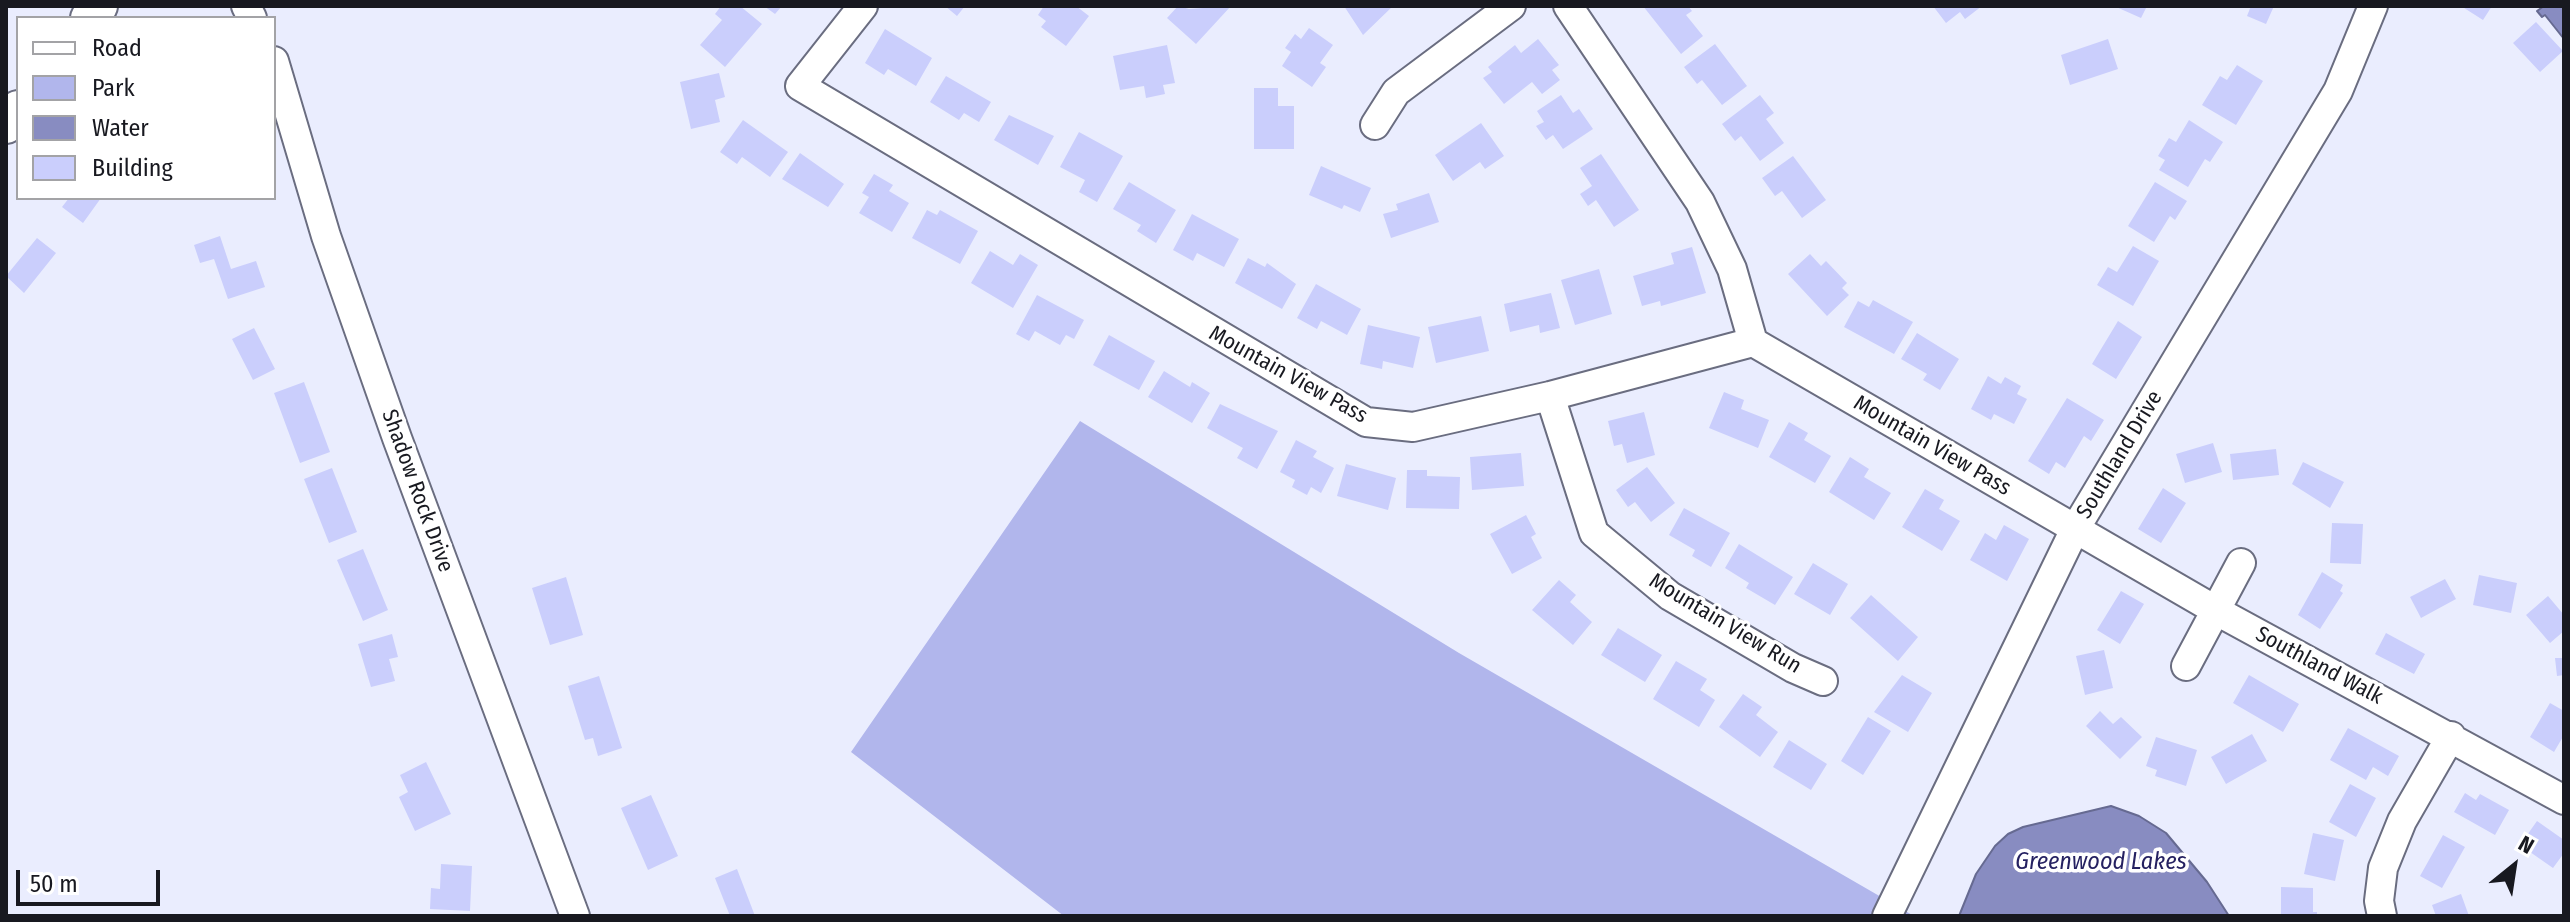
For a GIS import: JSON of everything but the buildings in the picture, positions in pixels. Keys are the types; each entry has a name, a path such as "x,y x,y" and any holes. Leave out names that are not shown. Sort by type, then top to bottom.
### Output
{"street":[{"name":"Mountain View Pass","path":"863,6 800,86 1366,422 1413,427 1550,396 1753,342 2075,529"},
{"path":"1375,125 1396,92 1511,6"},
{"path":"1568,6 1700,202 1732,269 1753,342"},
{"name":"Southland Drive","path":"1887,916 2075,529 2338,91 2373,6"},
{"name":"Shadow Rock Drive","path":"276,68 326,236 397,438 575,916"},
{"name":"Mountain View Run","path":"1550,396 1594,533 1670,596 1793,668 1823,681"},
{"name":"Southland Walk","path":"2075,529 2215,610 2564,800"},
{"path":"2186,666 2241,563"},
{"path":"2382,916 2379,901 2383,868 2402,821 2451,736"}],"green space":[{"path":"1080,421 1459,653 1914,916 1064,916 851,752"}],"water":[{"path":"2544,6 2564,6 2564,39 2545,15 2542,17 2537,11"},
{"name":"Greenwood Lakes","path":"2111,806 2139,816 2166,833 2207,882 2229,916 1959,916 1976,874 1995,846 2008,834 2023,827"}]}
